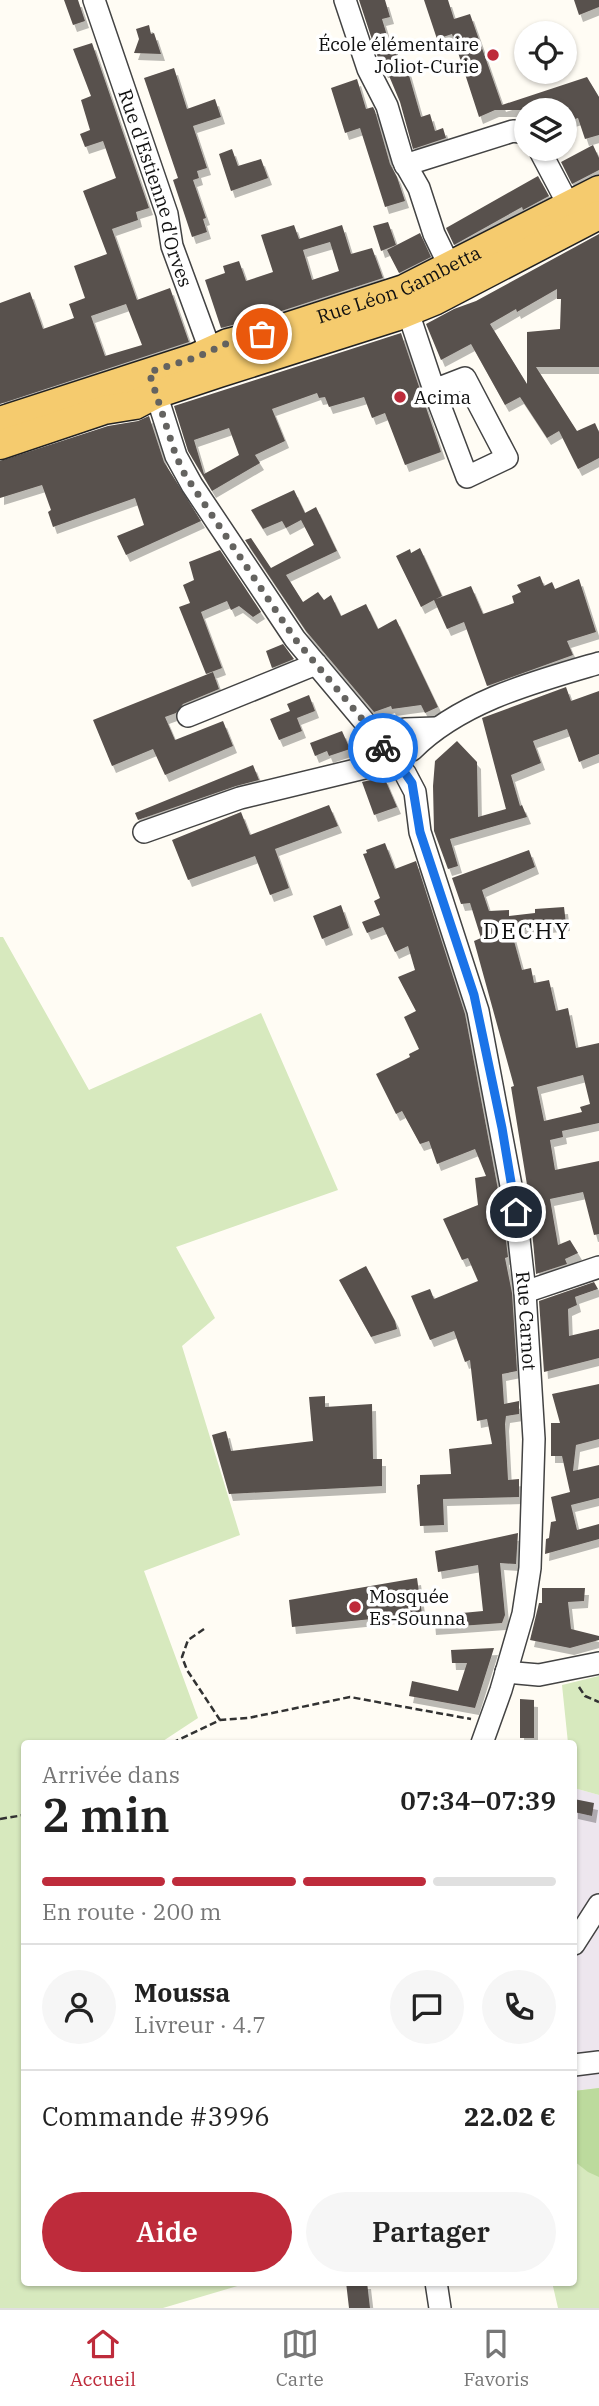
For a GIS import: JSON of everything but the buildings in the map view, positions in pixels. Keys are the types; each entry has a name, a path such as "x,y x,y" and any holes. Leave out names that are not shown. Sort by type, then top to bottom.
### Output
{"main road":[{"name":"Rue Léon Gambetta","path":"215,362 228,343 392,293 450,267 599,190"},
{"name":"Rue Léon Gambetta","path":"153,383 215,362 408,312 599,215"},
{"path":"0,421 153,383"},
{"path":"0,445 104,410 135,405 153,383"}],"street":[{"name":"Rue d'Estienne d'Orves","path":"94,0 167,214 172,246 215,362"},
{"path":"345,0 368,69 387,106 405,165 419,188 434,234 450,267"},
{"path":"405,165 514,131"},
{"path":"545,161 568,204"},
{"path":"215,362 408,295 599,195"},
{"path":"215,362 411,301 453,282 599,203"},
{"path":"408,312 434,390"},
{"path":"0,429 153,383"},
{"path":"0,437 153,383"},
{"name":"Rue Carnot","path":"153,383 176,456 185,475 295,639 374,735 415,792 420,832 478,1011 516,1212 525,1292 534,1439 532,1543 527,1595 506,1672 483,1740"},
{"path":"144,832 240,798 399,767 413,770 417,764 417,756 412,750 436,728 469,709 512,691 599,663"},
{"path":"188,716 316,664"},
{"path":"374,735 405,729 436,728"},
{"path":"525,1292 599,1267"},
{"path":"506,1672 539,1675 599,1663"},
{"path":"577,1939 599,1905"},
{"path":"577,2065 599,2062"},
{"path":"436,2286 439,2308"}],"path":[{"path":"204,1629 188,1640 182,1657 187,1670 220,1720"},
{"path":"568,1670 585,1696 599,1702"},
{"path":"178,1740 220,1720 248,1718 350,1698 489,1722"},
{"path":"0,1819 21,1816"}],"shaded area":[{"path":"577,1789 599,1795 599,2088 577,2091"}],"green space":[{"path":"0,937 3,937 89,1090 261,1013 338,1190 176,1247 215,1318 182,1346 240,1535 144,1571 198,1718 165,1740 21,1740 21,2286 237,2286 163,2308 0,2308"},
{"path":"599,1676 599,1795 577,1789 577,1740 568,1740 562,1685"},
{"path":"599,2088 599,2308 558,2308 553,2286 577,2286 577,2091"},
{"path":"599,2088 599,2177 577,2163 577,2091"}],"way so far":[{"path":"262,334 239,339 197,357 149,372 176,456 185,475 295,639 383,748"}],"place":[{"name":"École élémentaire Joliot-Curie","path":"493,55"},
{"name":"Acima","path":"400,397"},
{"name":"Mosquée Es-Sounna","path":"355,1607"}],"district":[{"name":"DECHY","path":"527,930"}],"route":[{"path":"383,748 395,768 405,773 412,783 420,832 474,995 488,1055 516,1212"}]}
